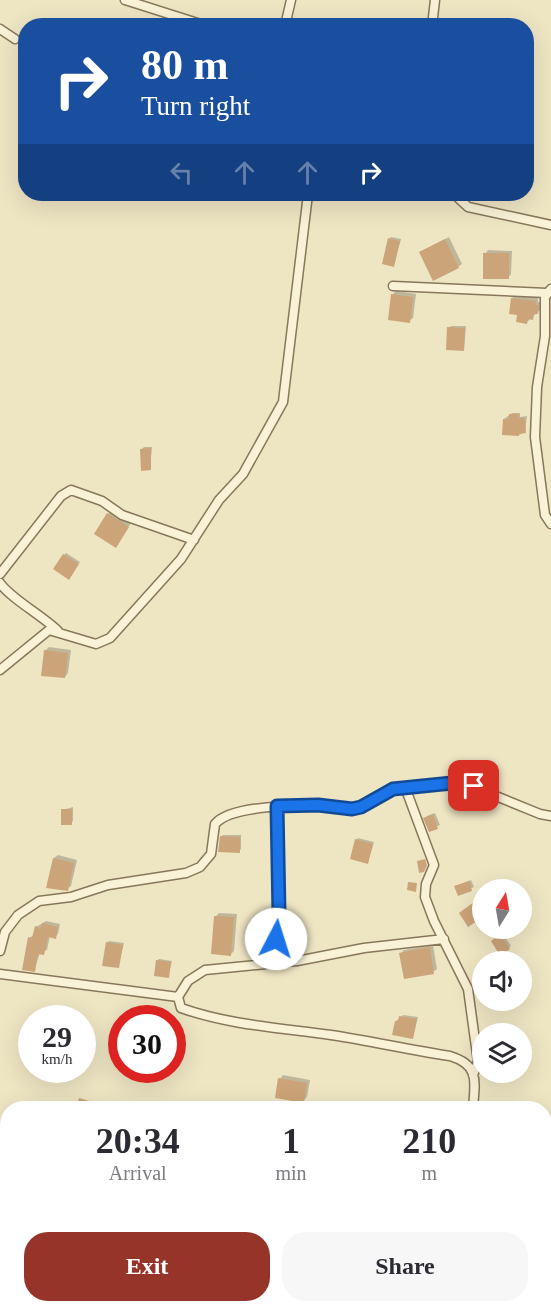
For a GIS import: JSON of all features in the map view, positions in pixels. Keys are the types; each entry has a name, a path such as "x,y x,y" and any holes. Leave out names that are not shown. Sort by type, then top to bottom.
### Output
{"street":[{"path":"125,0 150,3 187,18"},
{"path":"287,18 291,0"},
{"path":"433,18 435,0"},
{"path":"0,29 15,39"},
{"path":"0,670 49,630 96,644 105,642 181,559 219,500 243,474 283,402 307,201"},
{"path":"462,201 468,207 551,225"},
{"path":"393,286 549,291 537,387 535,437 544,516 551,524"},
{"path":"0,574 61,496 70,490 102,501 122,515 194,540"},
{"path":"0,583 7,592 41,615 58,631"},
{"path":"0,951 4,932 28,906 39,901 71,897 108,885 192,871 205,863 211,854 218,820 277,806 318,805 352,809 361,807 393,789 464,783 524,808 551,816"},
{"path":"405,788 433,859 434,870 426,884 425,897 468,988 473,1023"},
{"path":"267,964 276,939 279,914 277,806"},
{"path":"444,939 267,964 205,970 188,981 178,997 181,1008 196,1013 257,1026 335,1036 450,1056 467,1063 472,1073"},
{"path":"0,974 178,997"},
{"path":"473,1083 473,1101"}],"building":[{"path":"388,238 400,241 394,267 382,264"},
{"path":"445,239 459,268 433,281 419,252"},
{"path":"483,253 509,253 509,279 483,279"},
{"path":"391,294 413,297 410,323 388,320"},
{"path":"511,298 536,301 535,305 539,305 538,314 534,314 533,320 528,319 527,324 516,322 517,315 509,314"},
{"path":"447,327 465,328 464,351 446,350"},
{"path":"509,414 519,414 519,418 525,418 526,433 519,434 519,436 502,435 503,419 509,419"},
{"path":"151,448 151,470 141,471 140,449"},
{"path":"107,513 129,527 116,548 94,534"},
{"path":"63,554 79,564 69,580 53,569"},
{"path":"44,650 68,653 65,678 41,676"},
{"path":"61,809 72,809 72,825 61,825"},
{"path":"433,814 438,829 429,832 423,818"},
{"path":"220,836 240,837 240,853 218,852"},
{"path":"355,839 373,844 368,864 350,859"},
{"path":"53,858 74,863 68,891 46,888"},
{"path":"425,859 427,865 424,872 419,873 417,861"},
{"path":"469,881 472,891 458,896 454,886"},
{"path":"408,882 417,883 416,892 407,890"},
{"path":"472,903 472,924 468,927 459,913"},
{"path":"214,916 234,917 231,956 211,954"},
{"path":"42,923 58,927 56,939 48,937 44,955 38,954 35,972 22,970 28,937 32,938 35,926 41,928"},
{"path":"503,939 510,949 497,951 491,941"},
{"path":"106,942 123,945 119,968 102,966"},
{"path":"430,947 434,974 404,979 399,953"},
{"path":"156,960 171,962 169,978 154,976"},
{"path":"399,1016 417,1019 413,1039 392,1035 395,1021 398,1021"},
{"path":"278,1078 307,1083 304,1101 275,1098"}],"route":[{"path":"276,939 279,914 277,806 318,805 352,809 361,807 393,789 431,787 452,783 474,786"}]}
